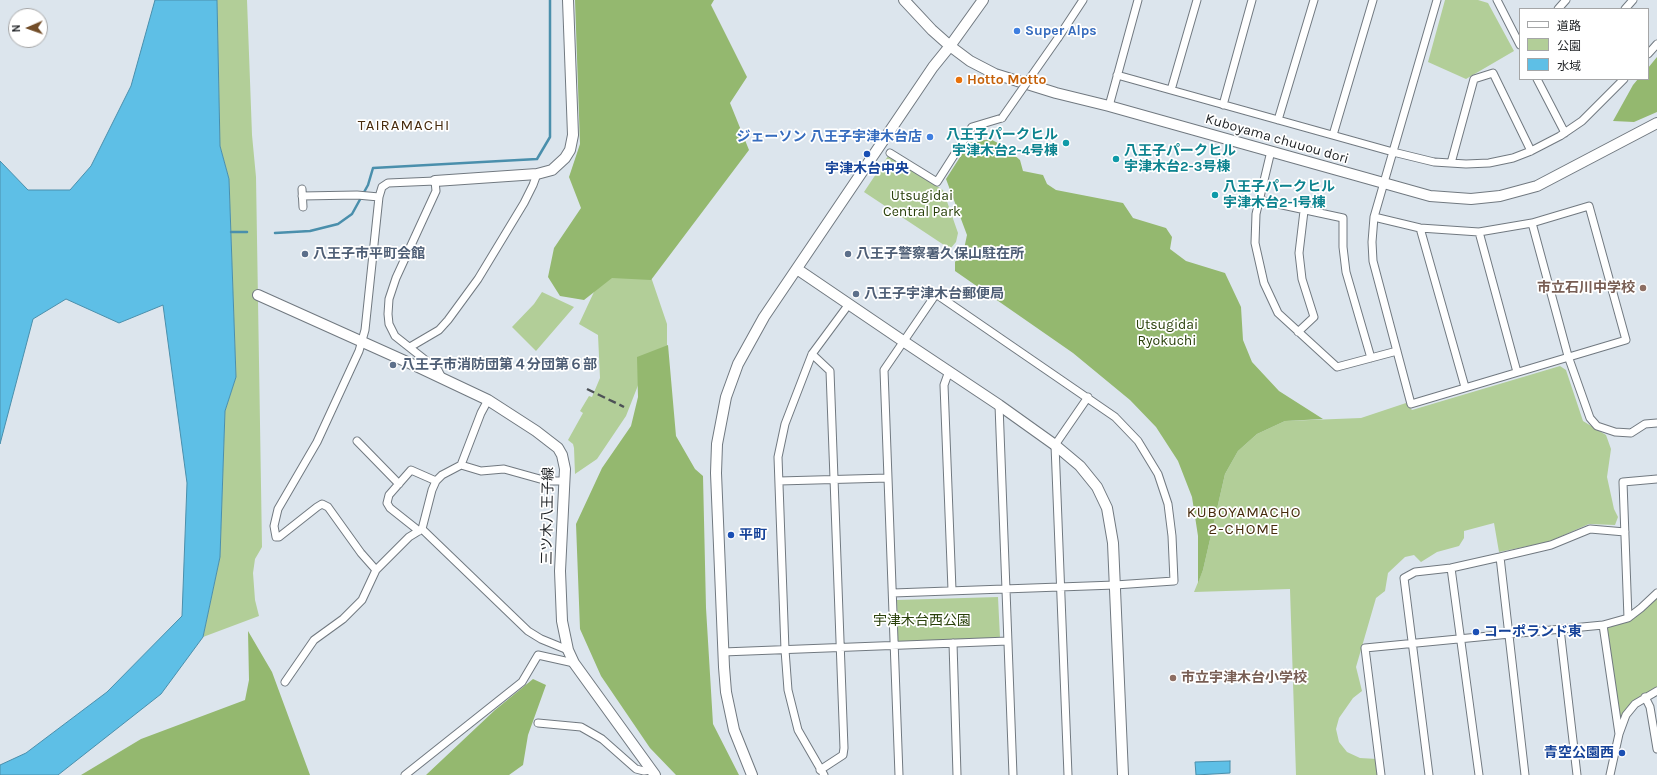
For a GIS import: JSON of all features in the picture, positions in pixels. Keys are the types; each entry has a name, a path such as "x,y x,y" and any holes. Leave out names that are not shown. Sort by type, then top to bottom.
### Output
{"street":[{"path":"376,570 361,553 328,507 322,504 283,534 276,537 275,531 278,509 317,442 362,342 365,330 376,196 382,187 388,183 537,174 552,170 559,164 567,154 573,142 568,0"},
{"name":"Kuboyama chuuou dori","path":"904,0 932,30 950,46 970,61 995,74 1056,93 1109,106 1430,196 1471,199 1500,196 1537,186 1657,123"},
{"path":"752,775 734,730 726,692 723,652 716,473 717,444 731,380 750,340 797,269 933,67 983,0"},
{"path":"890,153 937,182 972,127 1002,118 1083,0"},
{"path":"1109,106 1138,0"},
{"path":"1171,90 1197,0"},
{"path":"1223,105 1252,0"},
{"path":"1278,120 1314,0"},
{"path":"1333,135 1373,0"},
{"path":"1374,217 1420,228 1479,232 1532,223 1589,206 1626,340 1568,356 1411,404 1373,261 1372,242 1374,217 1437,0"},
{"path":"1497,0 1519,42"},
{"path":"1559,8 1566,0"},
{"path":"1626,8 1633,0"},
{"path":"1649,53 1657,44"},
{"path":"1451,163 1474,79 1493,73 1531,151"},
{"path":"1117,75 1393,152 1434,162 1451,163 1488,163 1513,158 1531,151 1565,133 1582,121 1623,80"},
{"path":"1540,80 1565,133"},
{"path":"1271,151 1256,214 1255,243 1264,283 1278,313 1337,367 1397,351"},
{"path":"410,347 439,330 448,320 478,279 524,203 537,174"},
{"path":"436,181 436,191 396,278 388,307 388,318 395,336 438,370 442,378"},
{"path":"303,207 302,192 376,196"},
{"path":"1259,200 1304,211 1343,218 1343,247 1346,272 1371,358"},
{"path":"1298,332 1314,317 1302,279 1299,253 1304,211"},
{"path":"1532,223 1568,356 1590,418 1597,426 1615,432 1631,433 1645,424 1657,423"},
{"path":"1420,228 1465,387"},
{"path":"1479,232 1517,372"},
{"path":"797,269 903,342 999,405 1055,446 1080,466 1089,476 1107,508 1111,525 1123,775"},
{"path":"893,593 1115,585 1174,581 1172,536 1168,504 1152,463 1138,441 1115,417 1088,397 936,294 884,370 900,775"},
{"name":"三ツ木八王子線","path":"258,295 488,400 554,444 562,454 565,481 560,571 562,621 568,650 574,663 653,773"},
{"path":"812,354 830,371 843,754 822,772 798,730 788,690 785,650 778,457 785,424 812,354 849,304"},
{"path":"949,371 944,385 952,590"},
{"path":"1068,775 1055,446 1088,397"},
{"path":"285,682 314,640 343,619 362,600 376,570 409,537 420,530 436,481 442,475 461,465 481,413 488,400"},
{"path":"999,405 1013,775"},
{"path":"357,441 399,484"},
{"path":"461,465 481,471 504,469 547,481 565,481"},
{"path":"436,481 411,470 389,495 387,503 390,508 420,530 528,631 541,639 568,650"},
{"path":"779,481 888,478"},
{"path":"1628,618 1623,482 1657,479"},
{"path":"1429,775 1404,578 1415,572 1451,568 1551,545 1590,529 1625,532"},
{"path":"1500,557 1525,775"},
{"path":"1451,568 1479,775"},
{"path":"1388,775 1381,772 1365,648 1603,625 1628,618 1657,592"},
{"path":"1603,625 1620,734"},
{"path":"1560,629 1577,775"},
{"path":"723,652 1008,641"},
{"path":"953,644 957,775"},
{"path":"405,775 522,682 538,655 574,663"},
{"path":"1610,775 1626,715 1635,704 1657,691"},
{"path":"1646,697 1650,707 1657,749"},
{"path":"538,723 581,727 602,739 636,769 653,773"},
{"path":"1613,765 1616,775"}],"green space":[{"path":"217,0 247,0 252,135 256,177 262,547 255,559 253,573 255,600 259,616 203,637 220,557 225,411 236,377 229,179 220,146"},
{"path":"575,0 714,0 711,5 747,77 730,103 749,150 651,280 612,278 584,300 560,296 548,277 554,248 581,208 569,177 580,144"},
{"path":"1445,0 1478,0 1488,3 1514,51 1466,79 1428,62"},
{"path":"1657,57 1657,112 1634,122 1613,121 1637,80 1649,80 1649,67"},
{"name":"Utsugidai Ryokuchi","path":"990,139 1002,145 1000,151 1013,154 1020,160 1023,171 1043,175 1047,184 1056,190 1123,203 1133,218 1166,228 1172,237 1170,249 1186,261 1225,273 1241,307 1243,340 1252,362 1279,391 1323,419 1285,421 1257,434 1238,451 1225,474 1203,570 1198,583 1198,536 1192,497 1178,461 1156,427 1130,400 1073,353 955,271 955,262 964,249 967,235 946,179 969,143"},
{"name":"Utsugidai Central Park","path":"888,156 943,190 958,233 956,242 950,249 864,192"},
{"path":"607,264 650,274 667,324 667,354 644,370 626,416 597,459 575,474 574,448 573,444 568,440 583,413 580,411 589,396 592,397 600,378 598,335 579,324"},
{"path":"542,292 574,307 536,351 512,327 534,304"},
{"path":"668,345 676,436 695,469 703,476 706,608 713,724 739,775 676,775 650,748 601,676 580,629 576,524 602,468 631,426 638,397 637,357"},
{"path":"1560,366 1566,370 1583,421 1606,435 1611,449 1607,477 1614,509 1618,517 1615,525 1589,524 1548,542 1499,552 1494,523 1464,531 1464,538 1459,546 1437,552 1421,562 1414,555 1405,557 1388,573 1385,591 1376,598 1356,667 1362,691 1353,698 1339,718 1336,729 1339,742 1347,752 1360,758 1377,759 1378,775 1296,775 1290,589 1194,592 1203,570 1225,474 1238,451 1257,434 1285,421 1361,418 1406,403 1412,410"},
{"path":"1657,593 1657,691 1635,705 1619,734 1603,625 1628,618"},
{"name":"宇津木台西公園","path":"998,597 1000,638 898,643 897,600"},
{"path":"248,631 272,672 310,775 81,775 141,739 245,700 249,680"},
{"path":"533,679 546,685 528,735 523,765 509,775 426,775 495,710"}],"water":[{"path":"155,0 217,0 220,146 229,179 236,377 225,411 220,557 203,637 161,694 58,775 0,775 0,765 26,753 107,692 182,616 187,483 163,305 119,323 66,299 33,319 0,444 0,161 28,190 70,190 91,166 131,86"},
{"path":"1230,761 1230,773 1196,775 1195,762"}],"waterway":[{"path":"275,233 310,231 338,224 352,214 368,185 373,168 537,159 550,137 550,0"},
{"path":"231,232 247,232"}],"railway":[{"path":"587,389 624,407"}],"place":[{"name":"Super Alps","path":"1017,31"},
{"name":"Hotto Motto","path":"959,80"},
{"name":"ジェーソン 八王子宇津木台店","path":"930,137"},
{"name":"八王子パークヒル 宇津木台2-4号棟","path":"1066,143"},
{"name":"宇津木台中央","path":"867,154"},
{"name":"八王子パークヒル 宇津木台2-3号棟","path":"1116,159"},
{"name":"八王子パークヒル 宇津木台2-1号棟","path":"1215,195"},
{"name":"八王子市平町会館","path":"305,254"},
{"name":"八王子警察署久保山駐在所","path":"848,254"},
{"name":"市立石川中学校","path":"1643,288"},
{"name":"八王子宇津木台郵便局","path":"856,294"},
{"name":"八王子市消防団第４分団第６部","path":"393,365"},
{"name":"平町","path":"731,535"},
{"name":"コーポランド東","path":"1476,632"},
{"name":"市立宇津木台小学校","path":"1173,678"},
{"name":"青空公園西","path":"1622,753"}],"district":[{"name":"TAIRAMACHI","path":"404,126"},
{"name":"KUBOYAMACHO 2-CHOME","path":"1244,522"}]}
